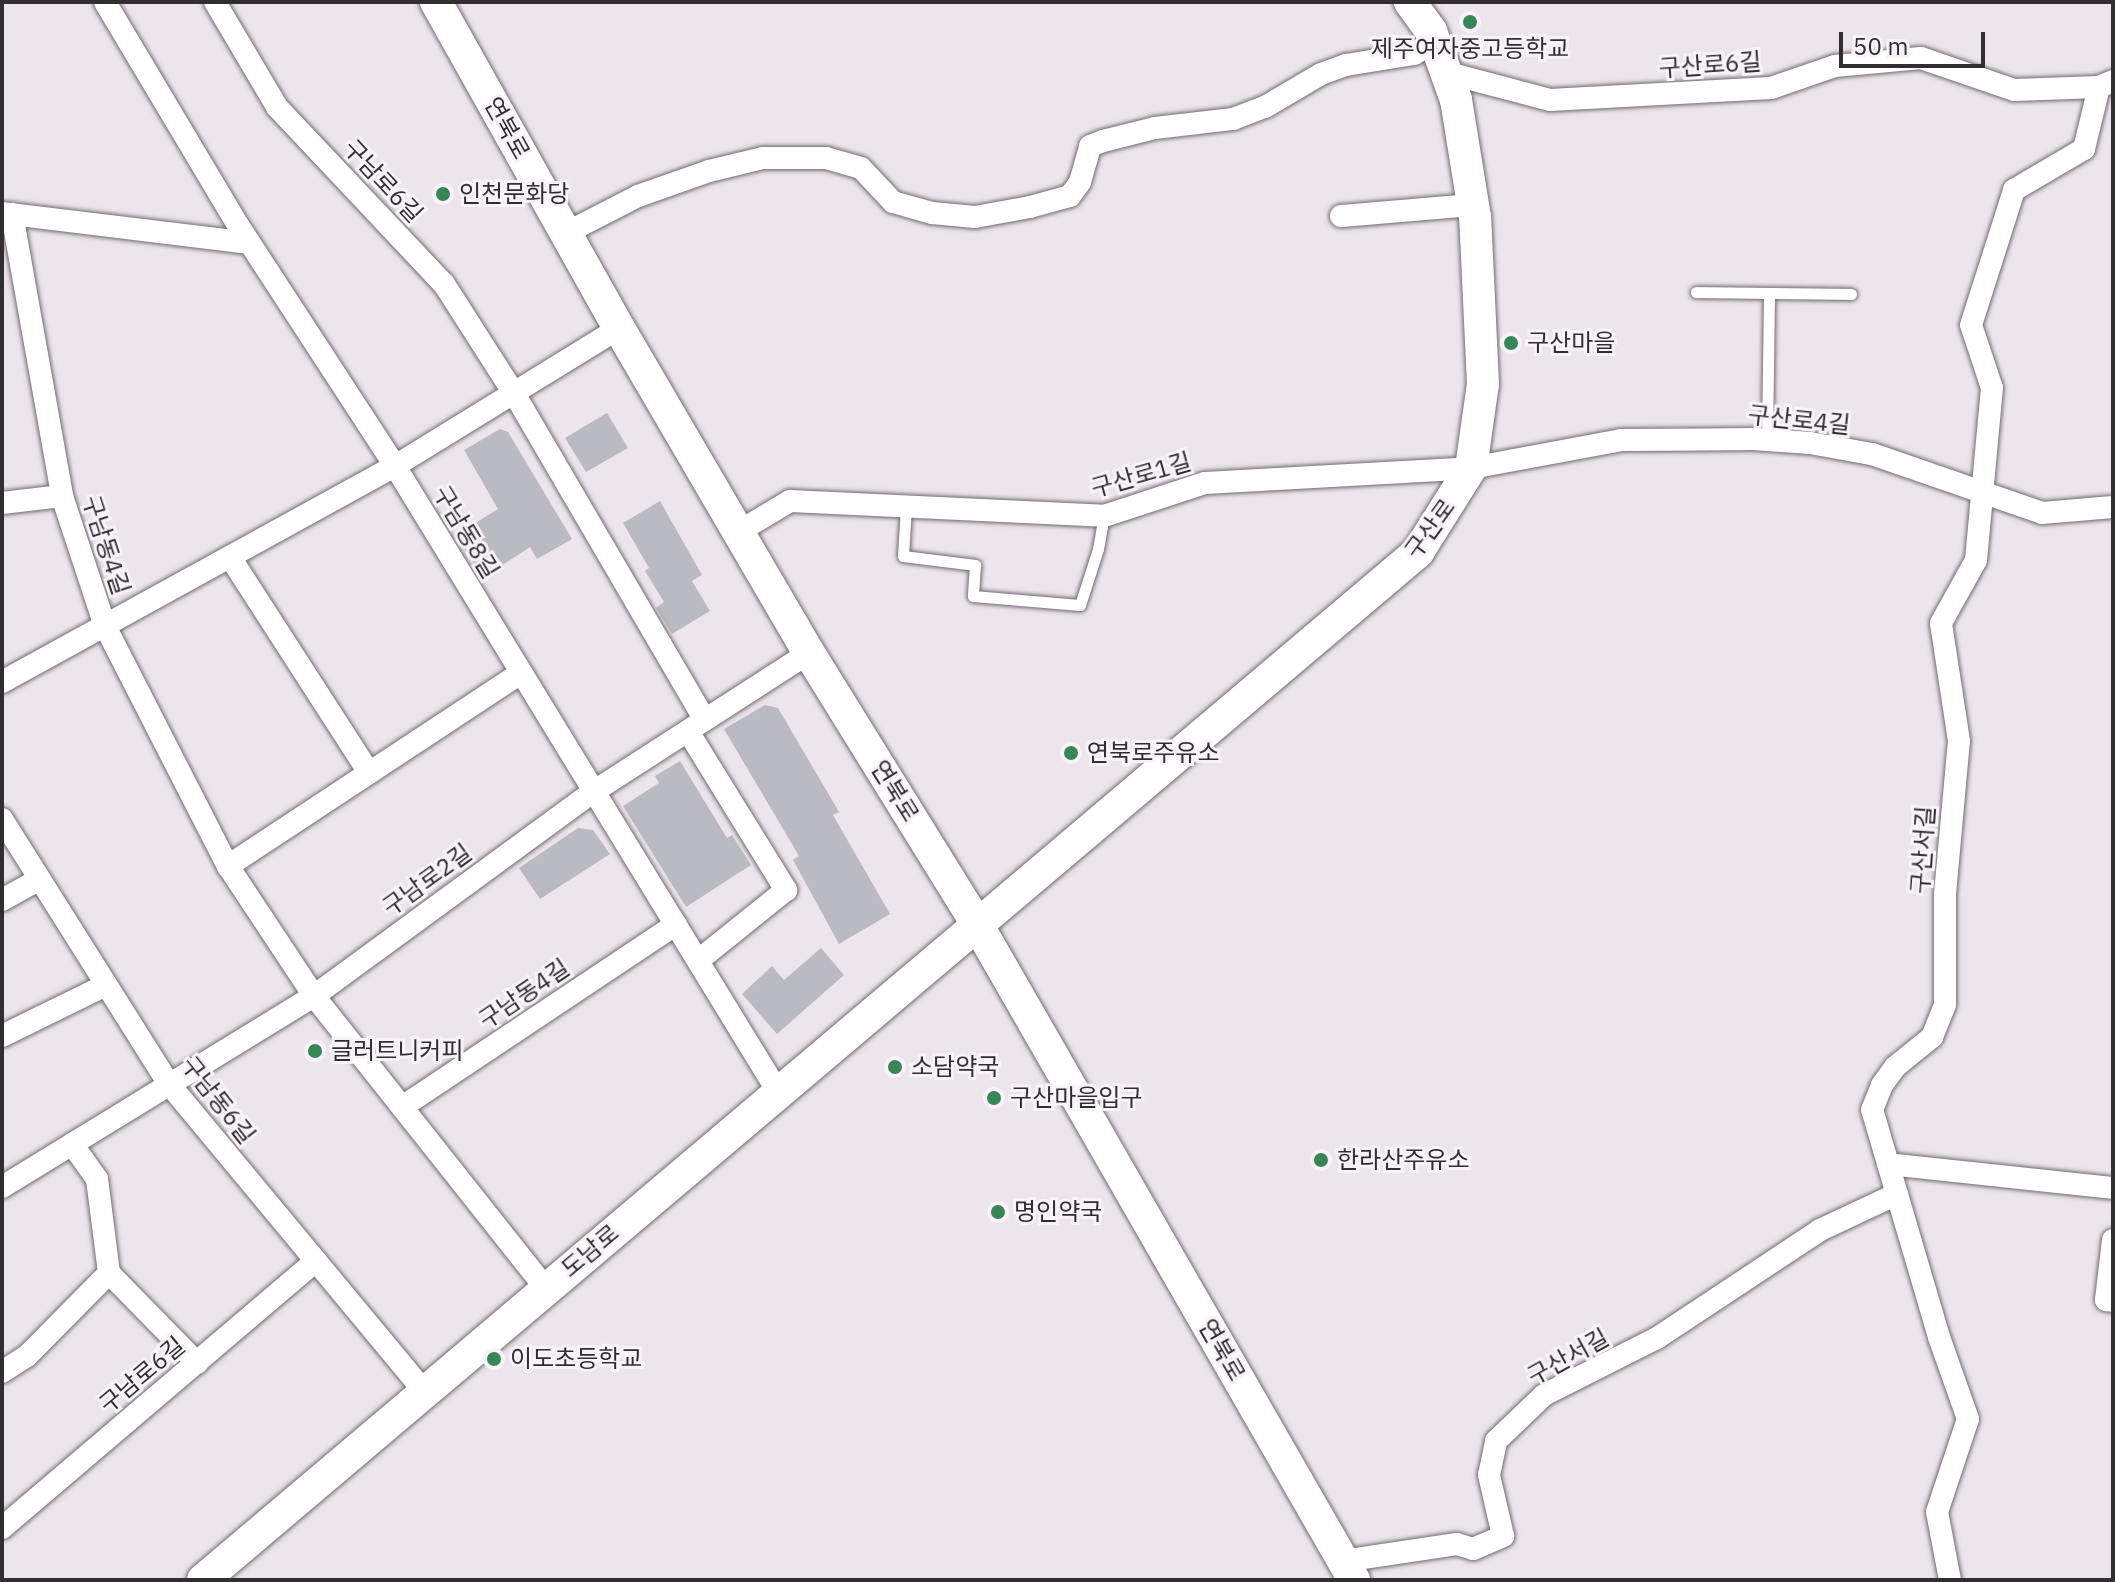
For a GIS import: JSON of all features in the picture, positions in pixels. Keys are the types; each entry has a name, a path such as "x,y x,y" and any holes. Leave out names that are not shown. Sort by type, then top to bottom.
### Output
{"main road":[{"name":"연북로","path":"436,2 619,328 809,653 977,924 1348,1571"},
{"name":"구산로","path":"977,924 1418,552 1471,468 1483,384 1473,205 1448,73 1436,42 1410,2"},
{"name":"도남로","path":"203,1580 977,924"}],"street":[{"name":"구남동8길","path":"105,2 249,243 395,466 778,1092"},
{"name":"구남로6길","path":"215,2 277,107 444,284 515,395 786,890 699,960"},
{"path":"566,233 638,196 709,171 763,158 826,158 861,168 893,202 932,213 975,217 1030,207 1070,196 1080,182 1090,146 1155,128 1233,119 1265,107 1321,74 1346,65 1414,54 1436,42"},
{"name":"구산로6길","path":"1448,73 1550,100 1771,88 1835,66 1921,58 2014,90 2106,84"},
{"name":"구산서길","path":"1950,1580 1937,1512 1968,1419 1939,1337 1872,1110 1882,1085 1895,1067 1932,1037 1945,1004 1945,894 1959,741 1941,623 1976,560 1992,388 1971,325 2014,190 2084,149 2106,84"},
{"path":"1341,216 1473,205"},
{"name":"구남동4길","path":"249,243 7,213 62,496 105,626 228,866 314,996 546,1289"},
{"path":"2,682 395,466 515,395 619,328"},
{"name":"구산로4길","path":"1471,468 1622,440 1767,439 1872,454 2042,513 2113,507"},
{"name":"구산로1길","path":"738,532 790,501 1104,516 1205,483 1471,468"},
{"path":"2,503 62,496"},
{"path":"230,557 369,773"},
{"name":"구남로2길","path":"2,1187 314,996 593,792 809,653"},
{"path":"228,866 521,673"},
{"name":"구남동6길","path":"2,819 169,1084 425,1392"},
{"path":"2,900 40,879"},
{"name":"구남동4길","path":"402,1107 676,924"},
{"path":"2,1036 106,985"},
{"path":"72,1144 97,1179 109,1273 197,1363"},
{"path":"1888,1164 2113,1188"},
{"name":"구산서길","path":"1348,1571 1457,1544 1473,1549 1503,1536 1489,1475 1496,1441 1544,1395 1657,1338 1820,1230 1897,1194"},
{"path":"2113,1240 2106,1300 2113,1301"},
{"name":"구남로6길","path":"2,1528 316,1261"},
{"path":"2,1372 27,1356 109,1273"}],"lane":[{"path":"1696,292 1851,294"},
{"path":"1767,439 1769,295"},
{"path":"906,507 903,556 975,565 973,596 1080,605 1098,549 1104,516"}],"building":[{"path":"607,413 628,448 586,472 565,438"},
{"path":"500,429 508,432 572,539 537,559 530,547 483,578 456,535 498,509 464,450"},
{"path":"660,501 702,575 692,581 710,611 672,634 656,608 664,602 645,571 649,568 623,523"},
{"path":"765,705 778,708 839,812 833,815 890,914 839,944 793,860 799,856 724,729"},
{"path":"680,761 727,838 732,835 751,865 686,907 623,806 659,783 655,776"},
{"path":"578,828 593,830 610,854 540,899 519,868"},
{"path":"821,948 844,975 777,1034 742,994 772,966 784,980"}],"place":[{"name":"제주여자중고등학교","path":"1470,22"},
{"name":"인천문화당","path":"443,194"},
{"name":"구산마을","path":"1511,343"},
{"name":"연북로주유소","path":"1071,753"},
{"name":"글러트니커피","path":"315,1051"},
{"name":"소담약국","path":"895,1067"},
{"name":"구산마을입구","path":"994,1098"},
{"name":"한라산주유소","path":"1321,1160"},
{"name":"명인약국","path":"998,1212"},
{"name":"이도초등학교","path":"494,1359"}]}
